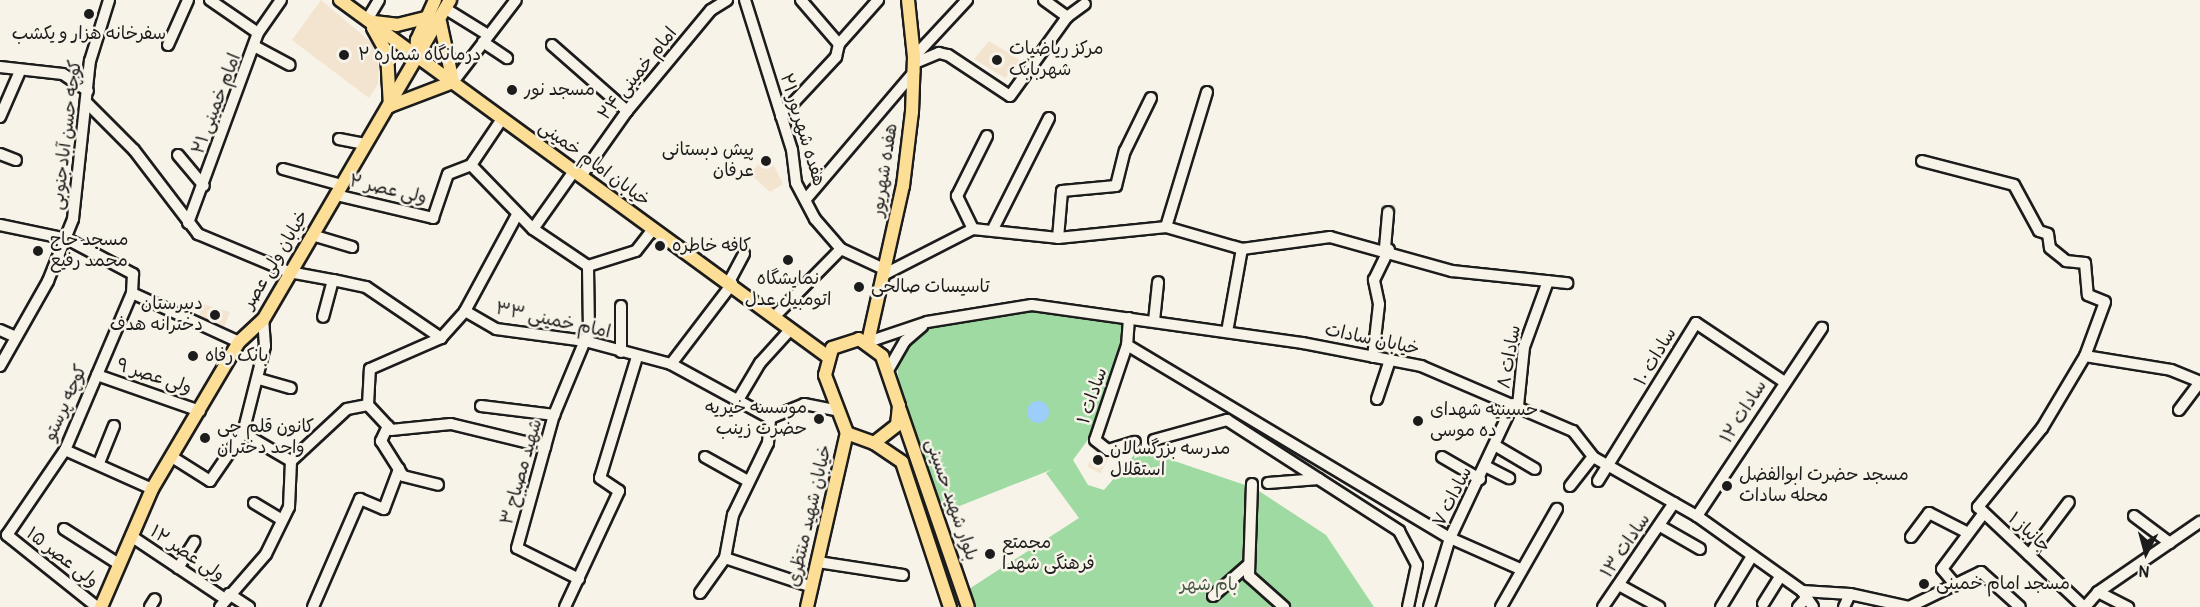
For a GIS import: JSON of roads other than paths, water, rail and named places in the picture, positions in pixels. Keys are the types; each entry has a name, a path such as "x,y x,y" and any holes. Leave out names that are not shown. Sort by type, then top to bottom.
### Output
{"main road":[{"name":"خیابان امام خمینی","path":"340,0 653,229 731,283 827,356"},
{"name":"هفده شهریور","path":"868,342 886,272 903,186 914,64 908,0"},
{"path":"416,57 430,9"},
{"path":"367,20 397,25 430,9 445,11"},
{"path":"367,20 387,53 390,106 453,82 445,11"},
{"path":"416,57 445,11"},
{"name":"خیابان ولی عصر","path":"99,607 152,489 239,342 263,320 364,144 390,106 416,57"},
{"path":"849,339 868,342 887,372 899,406 897,425 874,443 847,433 835,410 825,375 827,356 849,339"},
{"name":"بلوار شهید حسینی","path":"899,406 918,455 968,607"},
{"name":"خیابان شهید منتظری","path":"807,607 847,433"},
{"name":"بلوار شهید حسینی","path":"874,443 902,462 950,607"},
{"path":"902,462 918,455"}],"street":[{"name":"کوچه حسن آبادجنوبی","path":"0,366 65,239 87,103 90,61 110,0"},
{"path":"168,45 188,0"},
{"path":"210,0 258,33"},
{"name":"امام خمینی ۲۱","path":"187,221 204,186 256,47 258,33 281,0"},
{"path":"367,20 379,0"},
{"path":"453,82 516,0"},
{"name":"امام خمینی ۲۴","path":"533,229 711,10 727,0"},
{"name":"هفده شهریور ۲۱","path":"745,0 806,200 841,249 886,272"},
{"path":"801,0 839,44"},
{"path":"781,116 836,57 839,44 878,0"},
{"path":"806,200 967,0"},
{"path":"1044,0 1067,17"},
{"path":"914,64 939,52 948,55 1010,96 1067,17 1085,4"},
{"path":"445,11 485,38 507,58"},
{"path":"552,45 627,111"},
{"path":"256,47 290,65"},
{"path":"0,67 63,74 88,91"},
{"path":"0,117 20,71"},
{"path":"1166,227 1207,92"},
{"path":"1058,238 1062,191 1116,186 1125,151 1151,98"},
{"path":"87,103 134,150 198,234 289,272 366,287 441,338"},
{"path":"994,227 1049,118"},
{"path":"502,119 471,165 533,229 588,266 636,251 653,229"},
{"path":"974,229 957,196 987,135"},
{"path":"339,139 364,144"},
{"path":"0,154 16,160"},
{"path":"177,155 204,186"},
{"path":"1922,161 2013,185 2039,231 2049,234 2050,248 2066,261 2085,263 2088,295 2105,302 2085,356 2042,428 1942,569 1953,582"},
{"name":"ولی عصر ۲","path":"338,190 433,218 448,174 471,165"},
{"path":"283,169 338,190"},
{"path":"1373,357 1380,304 1374,280 1387,249 1388,212"},
{"path":"517,215 465,311 441,338 370,369 368,405 388,426 451,424 545,447"},
{"path":"0,225 65,239"},
{"path":"886,272 974,229 994,227 1058,238 1166,227 1242,249 1330,237 1387,249 1452,271 1567,283"},
{"path":"312,235 352,247"},
{"name":"کوچه پرستو","path":"7,536 65,450 132,293 133,274 65,239"},
{"path":"774,317 841,249"},
{"path":"1227,332 1242,249"},
{"path":"671,364 731,283 744,254"},
{"name":"شهید مصباح ۳","path":"579,579 517,548 555,415 585,341 592,309 588,266"},
{"path":"323,317 333,280"},
{"name":"سادات ۸","path":"1515,405 1524,347 1548,281"},
{"path":"1154,321 1158,282"},
{"path":"132,293 239,342"},
{"name":"خیابان سادات","path":"868,342 927,322 1032,305 1227,332 1421,366 1573,431 1593,457 1697,516 1807,599"},
{"path":"621,306 621,352"},
{"name":"امام خمینی ۳۳","path":"465,311 496,329 585,341 637,357 671,364 770,418"},
{"name":"سادات ۱","path":"1129,318 1127,345 1095,440 1108,450 1135,442"},
{"path":"172,457 210,481 243,433 259,379 265,346 263,320"},
{"path":"887,372 905,341 927,322"},
{"name":"سادات ۱۰","path":"1608,466 1696,323 1783,381"},
{"name":"سادات ۱۲","path":"1697,516 1783,381 1822,328"},
{"path":"0,330 16,337"},
{"path":"738,400 760,363 790,330"},
{"path":"1127,345 1450,538 1520,569"},
{"path":"2085,356 2171,370 2200,382 2179,410"},
{"path":"565,607 619,491 600,478 637,357"},
{"path":"1377,399 1390,360"},
{"name":"ولی عصر ۹","path":"97,375 200,411"},
{"path":"259,379 291,388"},
{"path":"700,593 725,558 733,514 747,481 768,443 770,418 804,404 835,410"},
{"path":"291,461 347,409 368,405"},
{"name":"سادات ۷","path":"1429,607 1450,538 1487,467 1515,405"},
{"path":"481,406 555,415"},
{"path":"1154,440 1227,420 1399,531 1417,565 1408,607"},
{"path":"99,463 114,426"},
{"path":"388,426 381,441 404,476 438,485"},
{"path":"243,433 291,461"},
{"path":"1496,446 1535,469"},
{"path":"65,450 99,463 152,489"},
{"path":"705,457 747,481"},
{"path":"1442,457 1480,479"},
{"path":"1570,486 1593,457"},
{"path":"225,600 266,554 293,490 291,461"},
{"path":"1598,481 1608,466"},
{"path":"1487,467 1509,478"},
{"path":"313,607 360,499 384,508 399,470"},
{"path":"1268,483 1319,479"},
{"path":"1252,484 1249,576 1284,607"},
{"path":"2029,555 2069,502"},
{"path":"254,503 282,520"},
{"name":"سادات ۱۳","path":"1603,607 1674,503"},
{"path":"1501,607 1520,569 1557,509"},
{"name":"جانباز ۱","path":"1981,511 2085,607"},
{"path":"1911,537 1929,513 1968,533"},
{"path":"2134,516 2170,543"},
{"path":"2085,607 2098,592 2200,522"},
{"path":"1660,526 1700,549"},
{"path":"64,529 119,564"},
{"name":"ولی عصر ۱۵","path":"7,536 99,607"},
{"name":"ولی عصر ۱۲","path":"131,536 225,600 249,607"},
{"path":"178,568 194,542"},
{"path":"1721,607 1752,556"},
{"path":"725,558 812,587"},
{"path":"818,562 903,575"},
{"path":"1213,596 1249,564"},
{"path":"1798,607 1807,599 1850,594 1909,607 1953,582 1981,572 2020,607"},
{"path":"1763,604 1780,578"},
{"path":"1619,585 1659,607"},
{"path":"2098,592 2128,607"},
{"path":"1844,607 1850,594"}],"water":[{"path":"1038,401 1046,404 1049,412 1046,420 1038,423 1030,420 1027,412 1030,404"}],"place":[{"name":"سفرخانه هزار و یکشب","path":"89,14"},
{"name":"درمانگاه شماره ۲","path":"344,55"},
{"name":"مرکز ریاضیات شهربابک","path":"997,60"},
{"name":"مسجد نور","path":"512,90"},
{"name":"پیش دبستانی عرفان","path":"766,161"},
{"name":"کافه خاطره","path":"660,246"},
{"name":"مسجد حاج محمد رفیع","path":"38,251"},
{"name":"نمایشگاه اتومبیل عدل","path":"788,260"},
{"name":"تاسیسات صالحی","path":"859,287"},
{"name":"دبیرستان دخترانه هدف","path":"215,315"},
{"name":"بانک رفاه","path":"193,356"},
{"name":"موسسه خیریه حضرت زینب","path":"819,419"},
{"name":"حسینیه شهدای ده موسی","path":"1418,421"},
{"name":"کانون قلم چی واحد دختران","path":"205,438"},
{"name":"مدرسه بزرگسالان استقلال","path":"1098,460"},
{"name":"مسجد حضرت ابوالفضل محله سادات","path":"1727,486"},
{"name":"مجمتع فرهنگی شهدا","path":"990,554"},
{"name":"مسجد امام خمینی","path":"1924,584"}],"park label":[{"name":"بام شهر","path":"1209,585"}]}
